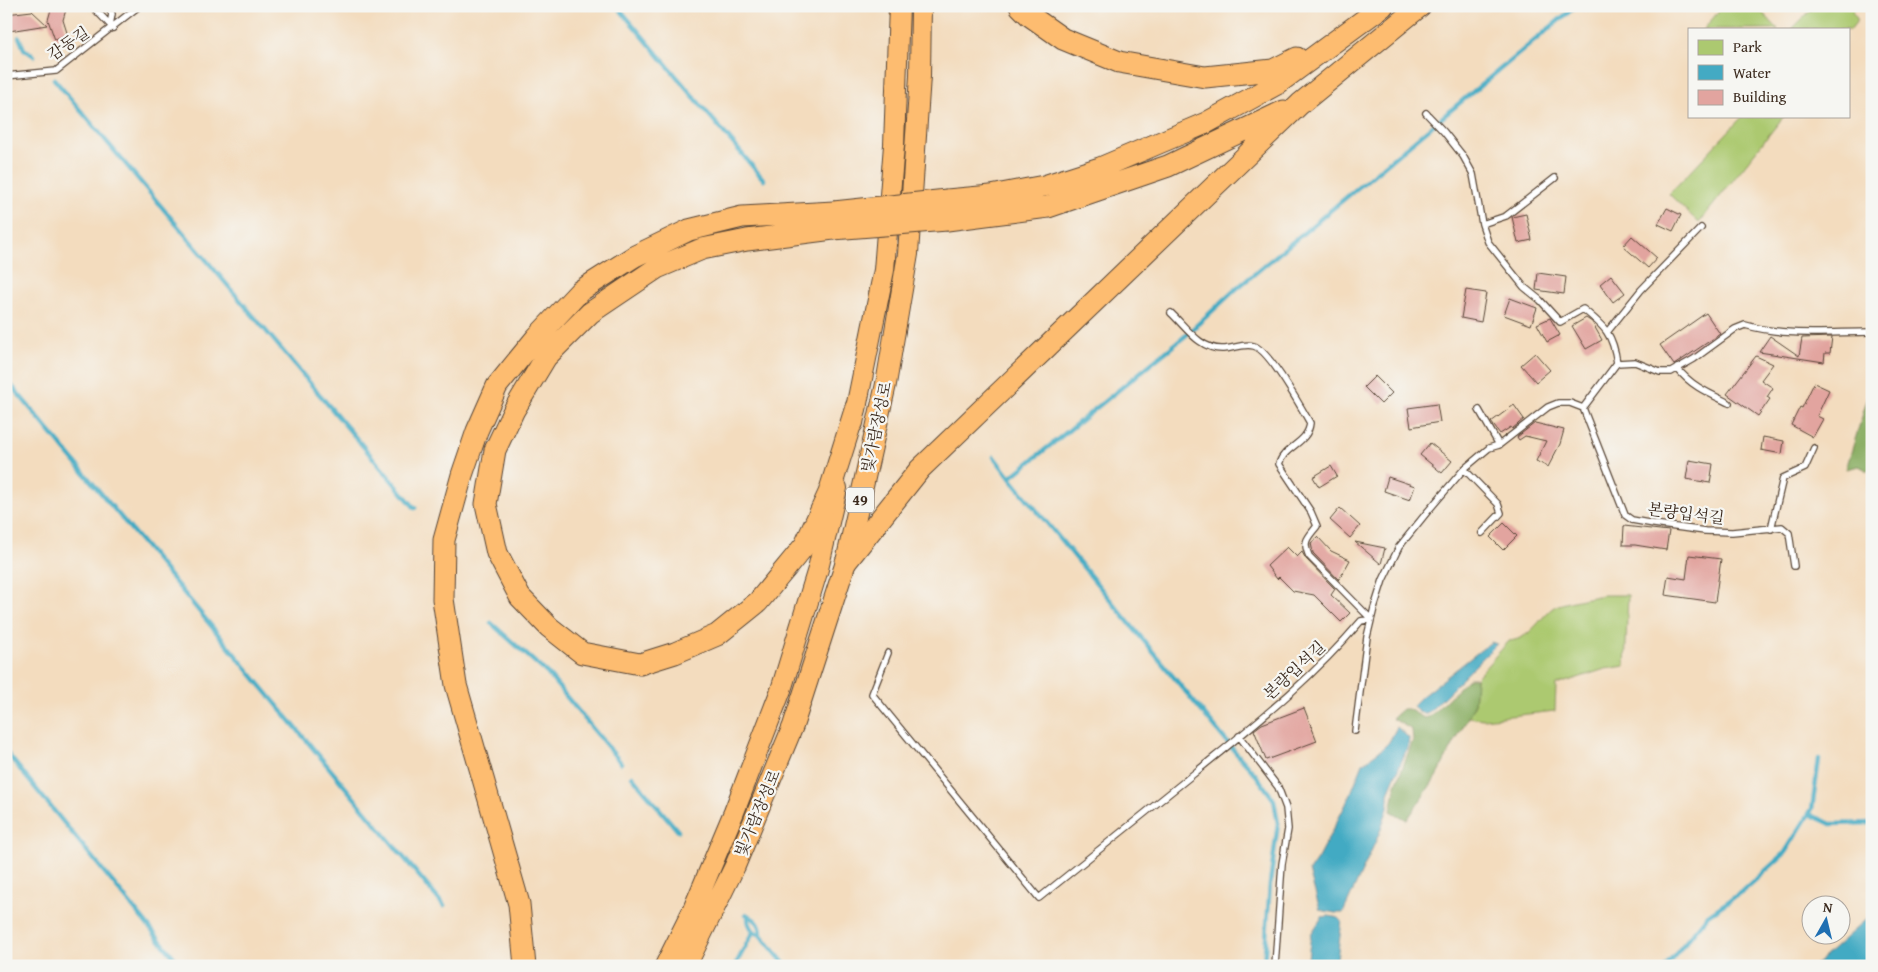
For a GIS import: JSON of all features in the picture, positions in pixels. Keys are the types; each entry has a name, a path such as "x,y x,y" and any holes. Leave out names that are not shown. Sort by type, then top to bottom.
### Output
{"highway":[{"name":"빛가람장성로","path":"665,966 696,903 734,812 780,690 818,569 856,406 884,270 894,146 899,6"},
{"name":"빛가람장성로","path":"686,966 735,866 793,726 846,562 886,384 908,254 920,76 921,6"},
{"path":"1020,6 1029,15 1063,39 1119,62 1205,77 1272,70 1342,37"},
{"path":"947,210 991,196 1044,186 1109,164 1206,124 1277,84 1383,6"},
{"path":"846,562 920,469 1300,104 1420,6"},
{"path":"525,966 519,904 456,685 443,599 444,540 462,475 477,431 497,386 536,338 580,290 635,256 689,230 742,217 834,220 947,210 1048,207 1168,166 1300,104"},
{"path":"834,220 702,249 657,268 590,314 546,357 514,410 496,450 486,504 497,553 520,597 549,627 582,653 640,664 675,653 717,635 758,602 805,545 829,493 856,406"}],"lane":[{"name":"감동길","path":"92,6 111,26"},
{"name":"감동길","path":"108,6 112,14 111,26"},
{"name":"감동길","path":"6,76 56,71 111,26 139,6"},
{"path":"1355,731 1371,619 1383,580 1400,547 1464,469 1489,448 1499,445 1548,408 1558,403 1570,403 1582,408 1617,363 1614,345 1608,331 1583,309 1560,322 1540,300 1524,287 1488,242 1482,224 1473,174 1463,156 1432,118 1426,114"},
{"path":"1482,224 1506,216 1555,178"},
{"path":"1608,331 1641,290 1701,228"},
{"path":"1171,313 1205,346 1222,349 1241,345 1255,346 1268,356 1310,423 1309,432 1281,457 1279,464 1311,512 1317,526 1307,539 1305,547 1309,556 1371,619"},
{"path":"1617,363 1634,362 1660,372 1671,372 1745,325 1765,331 1793,333 1872,332"},
{"path":"1677,368 1685,379 1697,388 1729,402"},
{"name":"본량입석길","path":"1582,408 1625,515 1632,520 1705,531 1732,532 1782,527 1789,533 1794,566"},
{"path":"1479,410 1499,445"},
{"path":"1771,529 1783,478 1805,468 1814,448"},
{"path":"1464,469 1498,504 1501,513 1482,533"},
{"name":"본량입석길","path":"888,653 872,694 1039,898 1291,694 1334,653 1361,621 1371,619"},
{"path":"1240,736 1278,788 1286,808 1288,829 1282,864 1275,966"}],"green space":[{"path":"1723,6 1756,6 1777,28 1705,28"},
{"path":"1815,6 1858,6 1852,12 1858,20 1850,30 1850,28 1793,28"},
{"path":"1741,118 1782,118 1699,223 1669,194"},
{"path":"1872,384 1872,473 1859,466 1846,469"},
{"path":"1603,595 1628,595 1625,666 1605,669 1556,685 1555,711 1483,719 1468,717 1474,705 1476,678 1509,641 1529,633 1557,605"},
{"path":"1469,678 1476,678 1474,706 1436,777 1407,820 1391,811 1396,785 1413,740 1412,730 1392,718 1402,709 1408,709 1424,718 1429,717"}],"water":[{"path":"1491,642 1497,644 1430,711 1422,713 1416,710 1413,705 1421,697"},
{"path":"1397,727 1409,738 1408,746 1388,793 1388,808 1379,834 1343,913 1320,910 1309,871 1318,858 1349,798 1363,763 1389,742"},
{"path":"1872,914 1871,966 1814,966 1839,944 1850,944 1850,934"},
{"path":"1322,917 1339,918 1342,921 1336,966 1307,966 1311,934"}],"building":[{"path":"52,6 67,6 63,20 68,36 55,40 48,20"},
{"path":"32,11 47,25 9,31 6,14"},
{"path":"1667,208 1681,215 1673,231 1658,224"},
{"path":"1526,214 1532,240 1518,243 1512,217"},
{"path":"1632,236 1657,258 1648,268 1623,246"},
{"path":"1538,273 1566,277 1564,294 1536,290"},
{"path":"1611,275 1625,293 1613,302 1600,284"},
{"path":"1466,290 1486,293 1481,322 1461,318"},
{"path":"1510,298 1537,308 1531,325 1504,315"},
{"path":"1706,313 1720,334 1674,365 1660,345"},
{"path":"1550,318 1560,335 1547,342 1537,324"},
{"path":"1586,318 1592,322 1602,340 1586,349 1572,326"},
{"path":"1770,336 1799,356 1802,338 1832,337 1830,353 1825,353 1824,362 1759,352"},
{"path":"1535,353 1550,370 1536,382 1521,365"},
{"path":"1756,356 1773,364 1761,380 1773,388 1767,397 1770,399 1758,416 1727,394"},
{"path":"1375,376 1392,393 1381,404 1364,387"},
{"path":"1814,383 1829,390 1817,416 1823,419 1813,437 1791,425"},
{"path":"1437,404 1440,422 1411,427 1408,408"},
{"path":"1514,405 1524,419 1512,429 1511,427 1500,434 1491,422"},
{"path":"1535,423 1564,430 1560,444 1548,467 1536,461 1546,441 1525,436 1519,440 1517,437"},
{"path":"1763,437 1784,441 1782,454 1761,450"},
{"path":"1430,443 1452,461 1442,473 1420,455"},
{"path":"1689,460 1713,464 1710,483 1686,479"},
{"path":"1331,466 1337,476 1319,487 1313,477"},
{"path":"1388,477 1415,486 1410,500 1384,491"},
{"path":"1340,508 1360,526 1350,538 1330,520"},
{"path":"1504,523 1517,536 1503,550 1490,537"},
{"path":"1624,526 1669,531 1666,550 1623,545"},
{"path":"1318,537 1331,551 1350,560 1339,580 1313,553 1311,543"},
{"path":"1355,542 1385,548 1381,564"},
{"path":"1287,547 1297,557 1302,552 1306,559 1335,589 1331,595 1350,613 1341,622 1314,595 1293,591 1279,577 1277,579 1267,566"},
{"path":"1689,555 1721,559 1715,602 1665,595 1668,576 1686,579"},
{"path":"1304,708 1317,741 1266,760 1254,730 1262,724"}],"waterway":[{"path":"617,6 764,180"},
{"path":"1264,966 1270,884 1278,823 1274,800 1256,775 1010,478 1184,337 1235,290 1576,6"},
{"path":"19,37 24,49 34,56"},
{"path":"54,79 415,508"},
{"path":"6,379 444,906"},
{"path":"994,457 1010,478"},
{"path":"491,623 547,673 621,763"},
{"path":"6,752 181,966"},
{"path":"1666,966 1708,915 1742,892 1784,854 1812,809 1819,759"},
{"path":"632,776 678,831"},
{"path":"1809,814 1831,824 1872,823"},
{"path":"746,914 757,922 761,935 786,966"},
{"path":"748,916 751,928 761,935"},
{"path":"735,966 753,932"}]}
